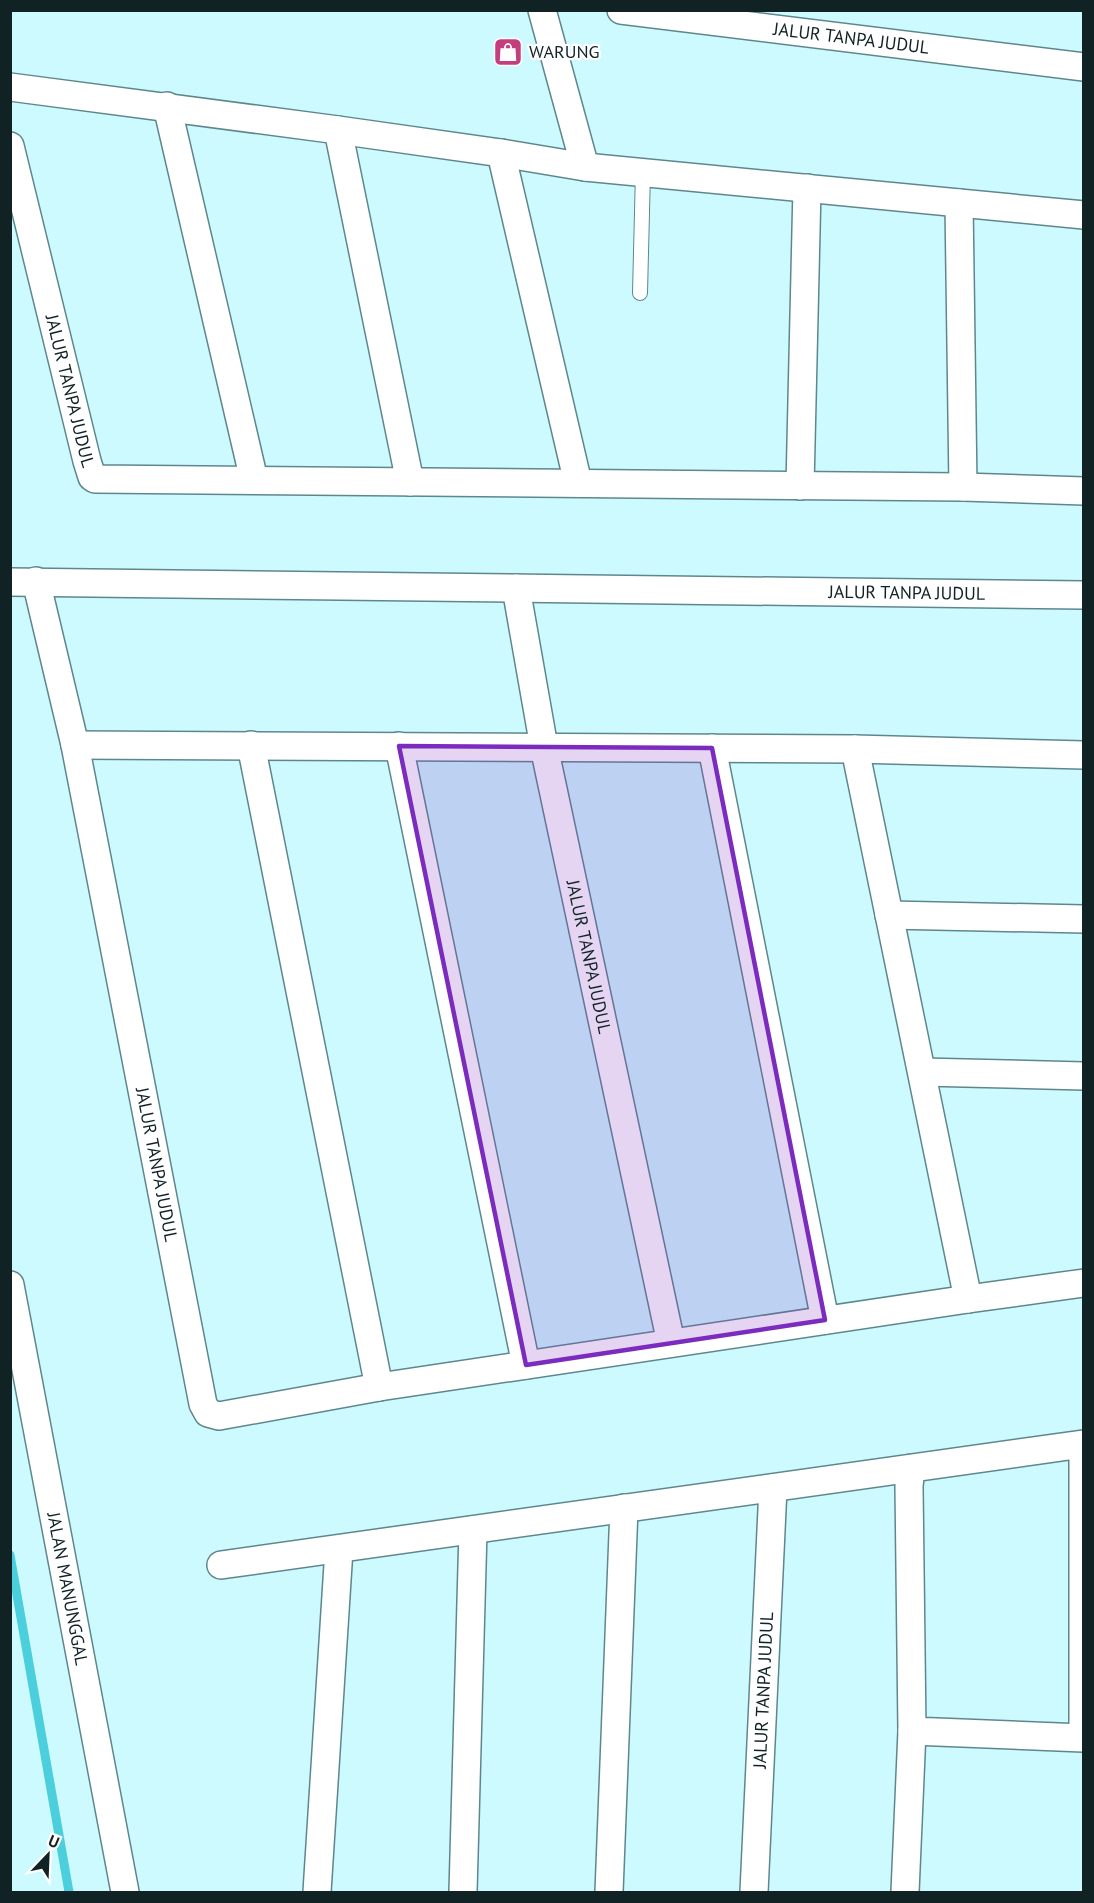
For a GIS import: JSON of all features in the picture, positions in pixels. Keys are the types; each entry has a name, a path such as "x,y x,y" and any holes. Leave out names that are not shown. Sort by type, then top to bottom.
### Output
{"street":[{"path":"542,10 585,167"},
{"name":"JALUR TANPA JUDUL","path":"621,10 1083,67"},
{"path":"10,87 167,106 585,167 1083,215"},
{"path":"167,106 254,480"},
{"path":"338,130 410,482"},
{"name":"JALUR TANPA JUDUL","path":"10,146 92,477 99,479 963,487 1083,491"},
{"path":"501,153 578,483"},
{"path":"800,486 807,188"},
{"path":"959,203 963,487"},
{"name":"JALUR TANPA JUDUL","path":"1083,595 23,582 75,745 202,1404 208,1413 219,1416 379,1387 1083,1283"},
{"name":"JALUR TANPA JUDUL","path":"516,588 544,747 671,1343"},
{"path":"75,745 855,748 1083,755"},
{"path":"251,745 379,1387"},
{"path":"399,746 526,1365"},
{"path":"712,748 825,1320"},
{"path":"855,748 968,1299"},
{"path":"889,915 1083,919"},
{"path":"922,1072 1083,1076"},
{"name":"JALAN MANUNGGAL","path":"10,1285 125,1893"},
{"path":"221,1565 1083,1444 1083,1738 912,1731"},
{"path":"905,1893 912,1731 909,1486 911,1468"},
{"name":"JALUR TANPA JUDUL","path":"754,1893 773,1488"},
{"path":"609,1893 624,1508"},
{"path":"463,1893 473,1530"},
{"path":"317,1893 339,1549"}],"lane":[{"path":"640,293 643,172"}],"highlighted area":[{"path":"399,746 712,748 825,1320 526,1365"}],"waterway":[{"path":"10,1555 69,1892"}],"place":[{"name":"WARUNG","path":"508,52"}]}
